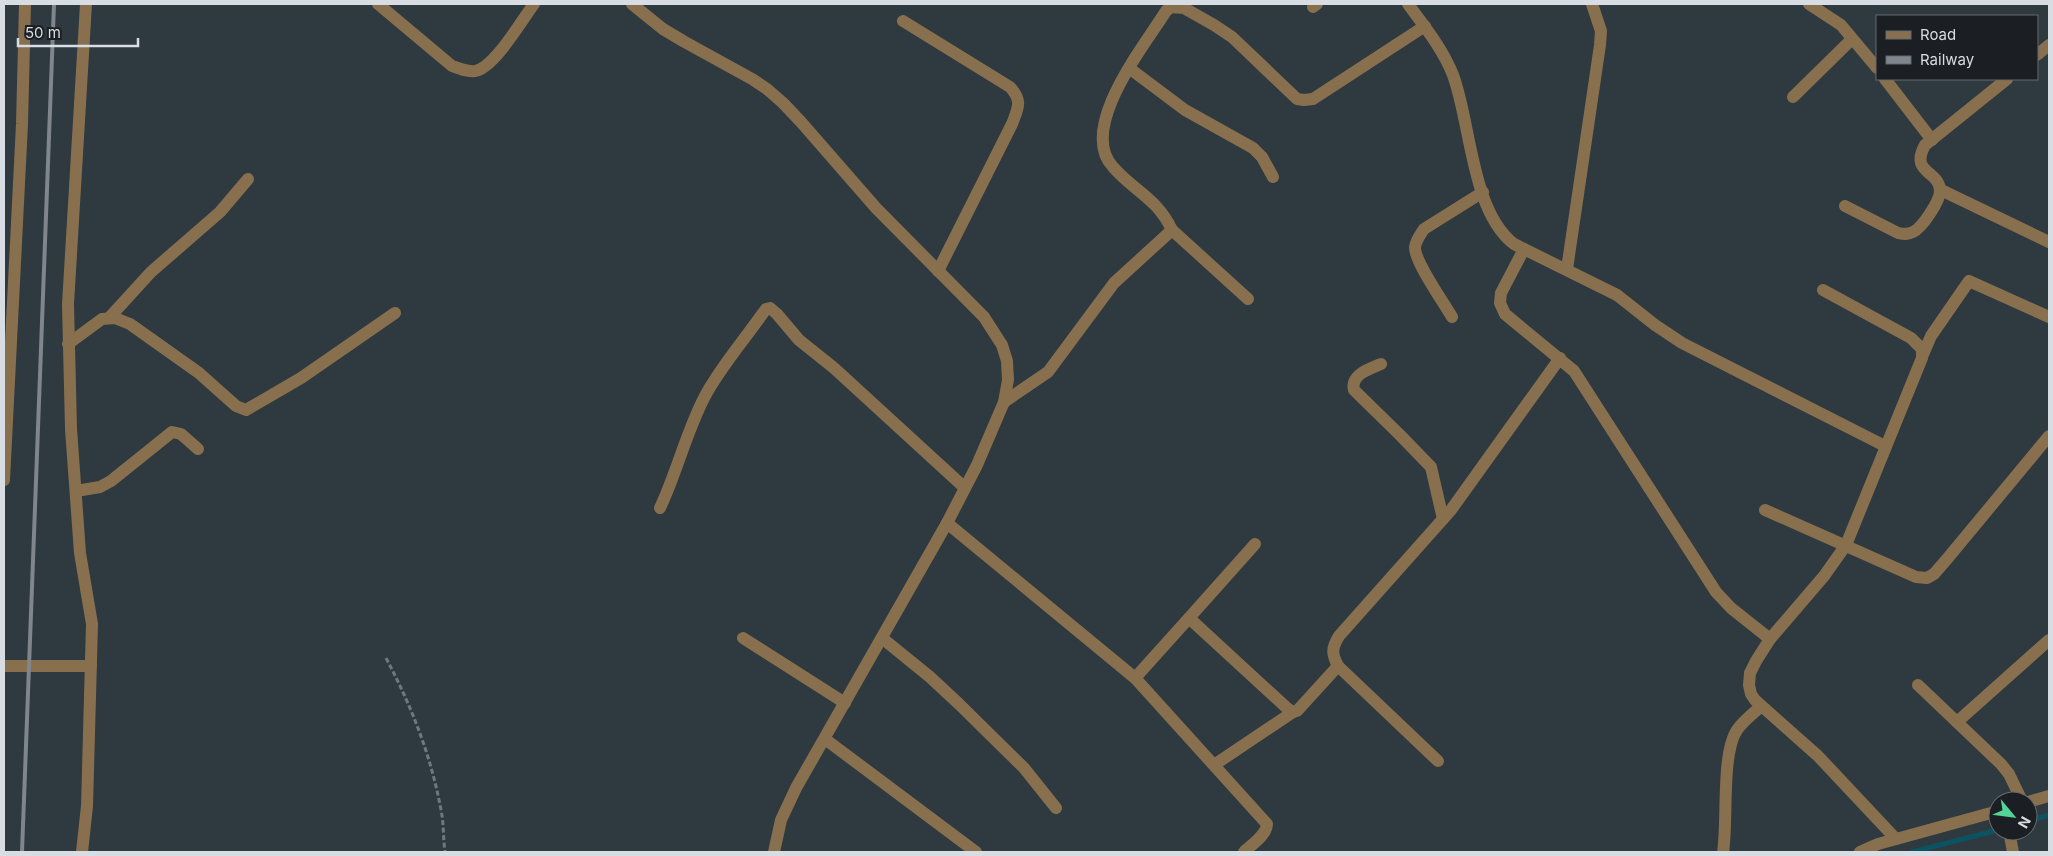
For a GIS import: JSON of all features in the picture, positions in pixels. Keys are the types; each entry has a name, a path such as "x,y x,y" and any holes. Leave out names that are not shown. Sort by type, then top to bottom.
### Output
{"street":[{"path":"4,480 9,303 25,57 25,4"},
{"path":"82,852 87,806 92,624 80,552 71,429 68,304 86,4"},
{"path":"378,4 452,66 466,71 477,71 492,61 534,4"},
{"path":"632,4 676,37 729,65 767,89 801,122 876,208 984,317 1002,345 1007,361 1008,380 1004,402 992,435 947,523 786,808 777,835 774,852"},
{"path":"1408,4 1425,26 1453,75 1483,192 1498,228 1506,237 1617,295 1655,325 1682,343 1885,446"},
{"path":"1566,269 1600,45 1601,32 1592,4"},
{"path":"1809,4 1841,25 1876,67"},
{"path":"1248,299 1172,230 1159,207 1110,165 1104,151 1102,137 1110,105 1118,86 1129,68 1166,12 1171,7 1184,8 1232,37 1297,99 1313,99 1425,26"},
{"path":"903,21 1010,87 1017,95 1019,107 938,271"},
{"path":"1792,97 1852,39"},
{"path":"2038,54 2049,45"},
{"path":"1129,68 1185,110 1253,148 1262,157 1273,177"},
{"path":"1886,80 1932,140"},
{"path":"1845,206 1898,233 1907,234 1916,231 1925,221 1939,198 1941,190 1938,183 1920,164 1919,159 1925,145 2006,80"},
{"path":"68,344 91,326 109,318 151,272 220,212 248,179"},
{"path":"1941,190 2049,242"},
{"path":"1452,317 1418,259 1415,248 1418,238 1424,230 1483,192"},
{"path":"1004,402 1048,372 1114,283 1172,230"},
{"path":"1524,248 1501,293 1500,303 1505,314 1574,371 1716,592 1731,608 1770,639"},
{"path":"1896,840 1818,756 1761,706 1751,694 1750,674 1770,639 1824,576 1846,545 1931,336 1969,281 2049,317"},
{"path":"1823,290 1911,338 1922,349 1922,358"},
{"path":"660,508 705,397 763,313 766,309 770,308 799,340 834,368 965,488"},
{"path":"109,318 130,324 150,337 199,374 236,406 246,410 301,378 395,313"},
{"path":"1438,761 1338,666 1332,654 1333,646 1339,636 1468,489 1560,358"},
{"path":"1380,364 1360,375 1354,382 1354,390 1431,467 1443,519"},
{"path":"76,491 100,487 111,481 172,432 181,434 198,449"},
{"path":"1765,510 1916,576 1927,578 1934,574 1947,559 2049,436"},
{"path":"947,523 1135,678 1214,765 1266,824 1267,828 1263,834 1244,852"},
{"path":"1135,678 1255,544"},
{"path":"1190,618 1293,712"},
{"path":"743,638 845,703"},
{"path":"882,638 930,677 959,704 1024,768 1056,808"},
{"path":"1958,722 2049,640"},
{"path":"4,666 91,666"},
{"path":"1214,765 1297,711 1338,666"},
{"path":"1918,685 2001,764 2017,791"},
{"path":"1723,852 1732,740 1741,725 1761,706"},
{"path":"825,739 976,852"},
{"path":"1860,852 1988,814"}],"path":[{"path":"386,658 406,695 432,765 442,812 445,852"}],"waterway":[{"path":"2038,818 2049,815"},
{"path":"1912,852 1988,833"}],"railway":[{"path":"22,852 54,4"}]}
